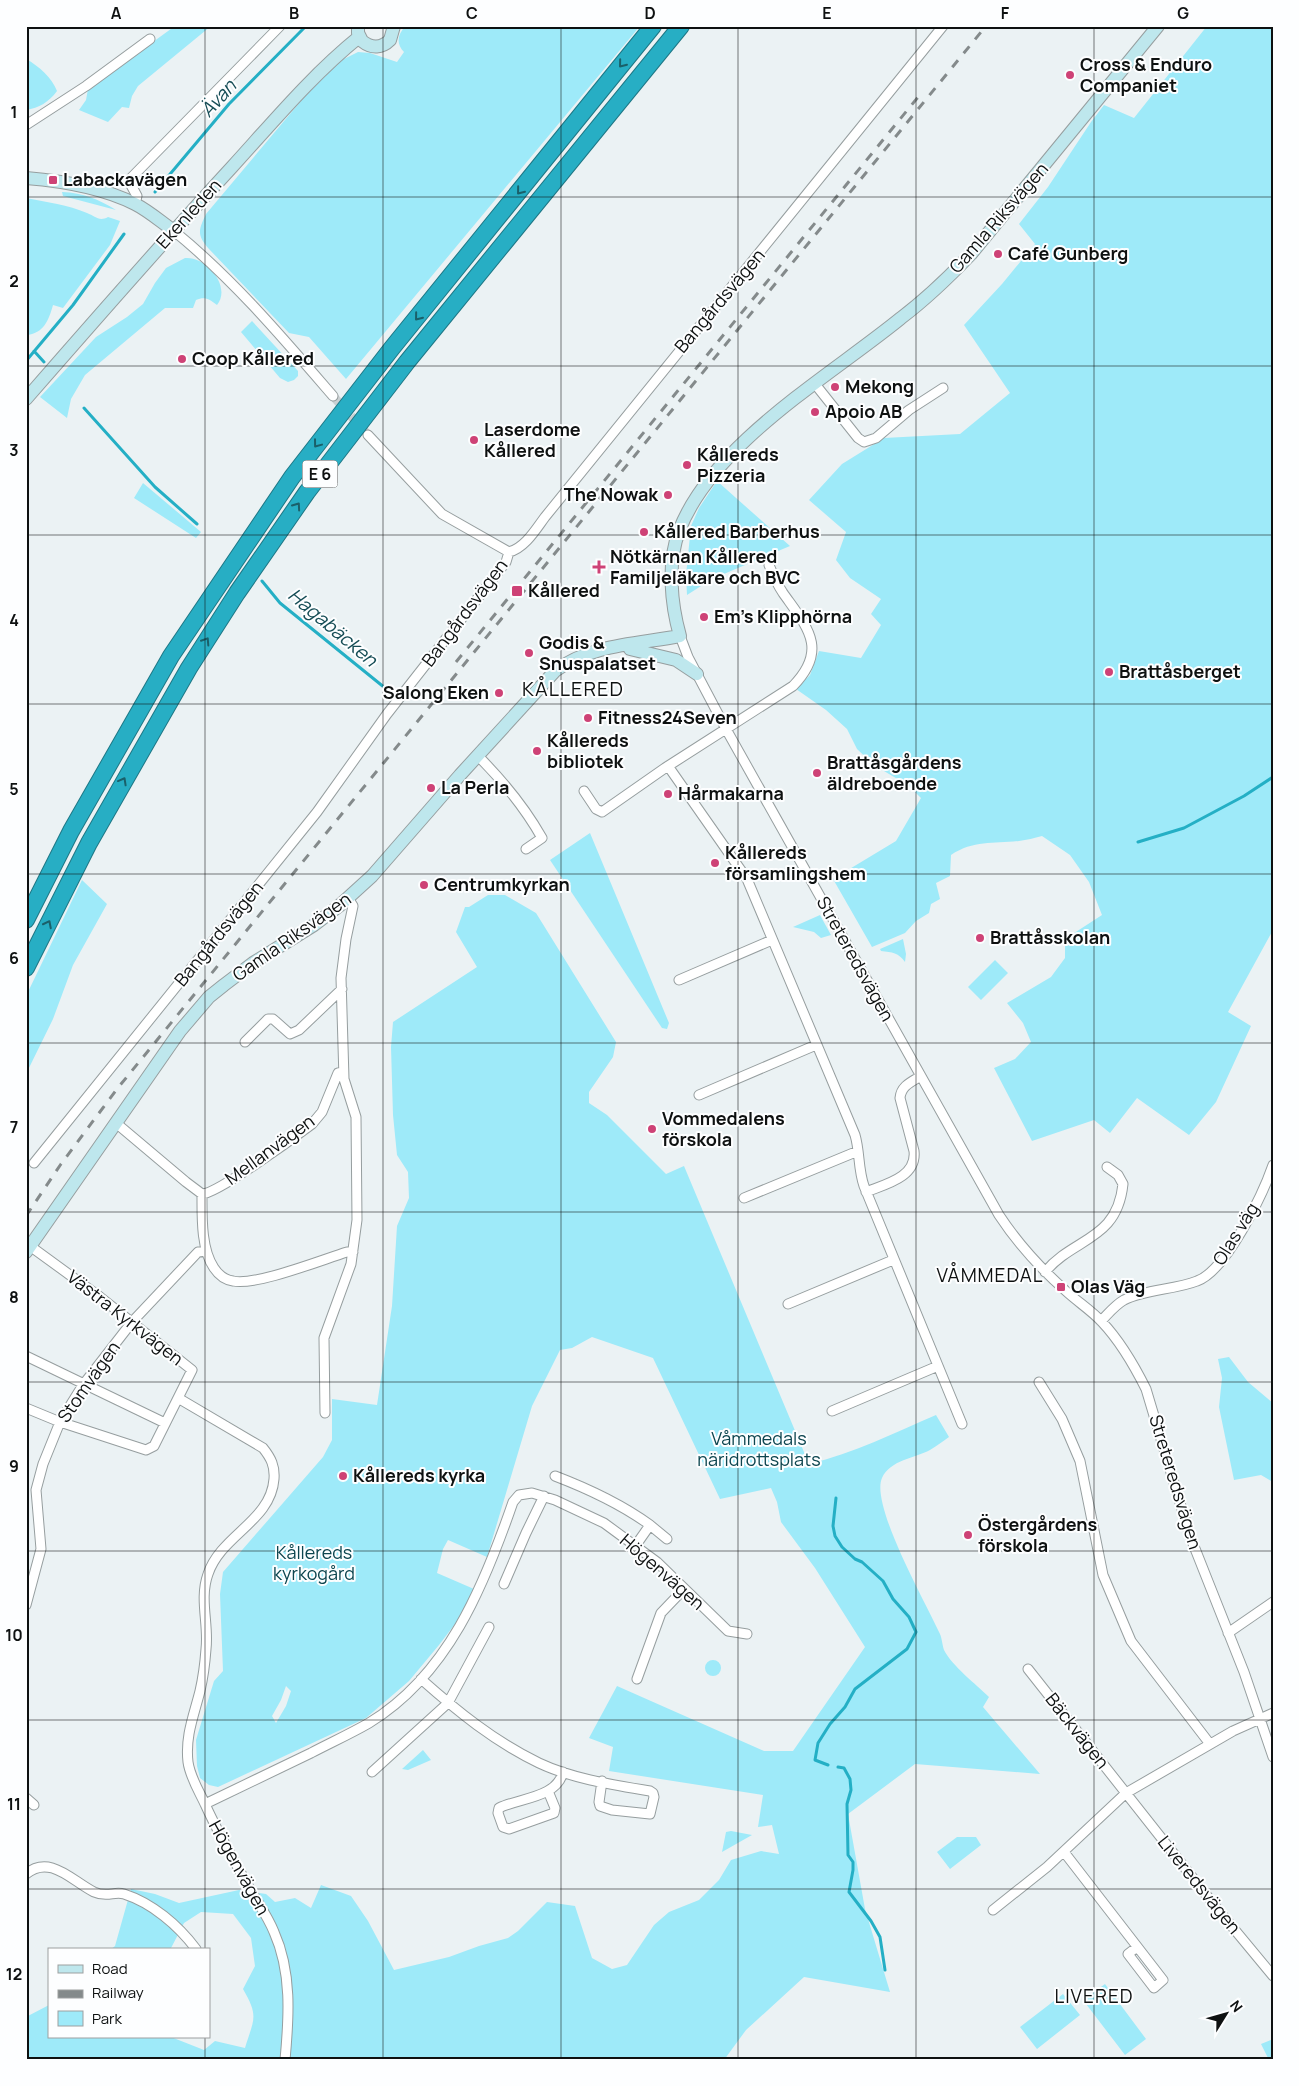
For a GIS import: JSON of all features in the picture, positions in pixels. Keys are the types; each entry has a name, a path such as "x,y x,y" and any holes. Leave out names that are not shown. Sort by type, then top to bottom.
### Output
{"highway":[{"name":"E 6","path":"26,920 71,831 171,656 287,485 392,348 653,26"},
{"name":"E 6","path":"26,968 89,843 189,668 237,593 302,499 400,370 681,26"}],"street":[{"path":"135,204 137,196 131,185 131,178 280,26"},
{"path":"358,32 366,44 382,46 390,40 394,26"},
{"name":"Bangårdsvägen","path":"34,1163 317,812 388,714 506,562 510,552 516,550 546,517 943,26"},
{"name":"Gamla Riksvägen","path":"28,1249 180,1031 209,998 240,972 314,925 372,876 537,689 574,658 595,651 680,636 672,598 672,574 676,538 684,520 712,476 747,439 815,384 901,319 942,284 971,254 1158,26"},
{"name":"Ekenleden","path":"26,399 174,231 358,32"},
{"path":"26,125 86,86 150,39"},
{"path":"26,178 88,187 135,204 174,231 205,257 238,290 333,396"},
{"path":"815,384 853,432 864,442 870,442 876,438 909,410 943,388"},
{"path":"368,435 442,514 460,526 510,552"},
{"path":"584,791 596,809 602,812 668,766 793,686 805,675 811,661 810,634 776,582 769,565"},
{"name":"Streteredsvägen","path":"680,636 697,674 726,728 998,1215 1020,1245 1045,1272 1101,1321 1130,1358 1146,1389 1190,1536 1244,1672 1273,1757"},
{"name":"Gamla Riksvägen","path":"620,647 676,660 697,674"},
{"path":"478,756 502,781 530,818 542,838 526,849"},
{"path":"668,766 746,879 855,1135 858,1165 866,1192 962,1424"},
{"path":"325,1414 324,1338 344,1286 353,1252 357,1220 356,1117 347,1092 343,1072 342,965 353,906 348,898"},
{"path":"679,980 772,940"},
{"path":"246,1042 268,1019 273,1019 290,1034 299,1030 342,989"},
{"path":"699,1094 816,1045"},
{"name":"Mellanvägen","path":"202,1194 212,1192 312,1124 322,1112 338,1074 343,1072"},
{"path":"866,1192 899,1178 912,1167 915,1158 914,1151 900,1098 904,1087 921,1076"},
{"path":"116,1123 202,1194 206,1251 215,1270 225,1279 233,1282 244,1282 266,1278 346,1252 353,1252"},
{"path":"744,1198 858,1151"},
{"name":"Olas väg","path":"1101,1321 1125,1300 1199,1280 1216,1268 1245,1224 1273,1165"},
{"path":"1045,1272 1055,1261 1099,1232 1113,1216 1118,1207 1123,1184 1118,1175 1107,1166"},
{"name":"Västra Kyrkvägen","path":"28,1249 132,1322 192,1370 178,1398"},
{"name":"Stomvägen","path":"26,1605 41,1549 36,1490 43,1464 60,1422 83,1384 132,1322 198,1252 206,1251"},
{"path":"788,1304 893,1260"},
{"path":"26,1356 165,1423"},
{"path":"832,1411 938,1366"},
{"path":"1039,1382 1062,1419 1080,1460 1103,1575 1130,1641 1210,1744"},
{"path":"26,1408 60,1422 146,1450 154,1446 178,1398 266,1451 271,1458 275,1468 270,1498 261,1512 232,1540 218,1557 208,1572 204,1590 206,1648 200,1690 189,1725 187,1752 191,1773 205,1804"},
{"path":"555,1476 595,1491 635,1514 667,1539"},
{"name":"Högenvägen","path":"285,2060 289,2010 286,1972 282,1953 274,1931 233,1859 205,1804 370,1723 421,1679 445,1651 466,1616 482,1586 513,1502 520,1495 532,1493 544,1496 578,1510 604,1524 636,1545 657,1562 728,1632 747,1634"},
{"path":"504,1584 544,1496"},
{"path":"636,1545 650,1526"},
{"path":"637,1680 661,1613 684,1589"},
{"path":"1228,1633 1273,1602"},
{"path":"372,1772 448,1704 489,1627"},
{"name":"Bäckvägen","path":"1028,1670 1126,1793"},
{"path":"421,1679 448,1704 498,1740 540,1763 563,1772 602,1781 653,1793 650,1814 603,1808 600,1806 602,1781"},
{"path":"993,1910 1030,1882 1126,1793 1233,1731 1273,1713"},
{"path":"548,1791 555,1808 554,1813 509,1829 503,1827 498,1813 499,1808 548,1791 557,1785 563,1772"},
{"name":"Liveredsvägen","path":"1126,1793 1273,1976"},
{"path":"26,1798 34,1805"},
{"path":"1064,1852 1137,1947"},
{"path":"26,1874 39,1867 51,1867 101,1895 124,1894 162,1914 178,1928 195,1948"}],"green space":[{"path":"175,26 211,26 138,86 132,96 129,108 122,107 108,122 79,110 86,100 88,89"},
{"path":"406,26 640,26 346,379 309,337 289,333 209,249 202,240 200,229 206,214 316,83 342,60 358,52 370,53 397,62 404,52 400,46 399,36"},
{"path":"1207,26 1273,26 1273,930 1228,1012 1251,1026 1216,1102 1189,1135 1137,1098 1110,1133 1094,1120 1032,1141 994,1068 1015,1059 1031,1042 1023,1023 1007,1003 1051,977 1065,958 1065,939 1102,915 1089,882 1070,855 1042,836 1028,840 976,845 959,850 951,855 950,876 936,883 940,899 931,904 929,913 916,921 905,933 872,947 833,879 896,841 921,798 909,786 874,765 857,749 847,729 826,710 796,689 810,675 819,651 861,658 881,625 871,614 881,599 850,578 836,560 846,532 809,500 842,464 884,438 960,434 1010,393 964,325 1002,284 1035,244 1019,224 1048,187 1104,105 1134,118"},
{"path":"26,59 36,65 52,81 57,91 43,104 26,110"},
{"path":"62,192 90,197 116,210 63,196"},
{"path":"26,198 72,208 100,219 108,217 120,221 110,245 63,308 53,305 45,325 37,332 26,335"},
{"path":"185,258 201,262 208,267 219,281 221,297 217,305 202,298 196,300 193,308 165,308 85,375 71,399 67,418 40,397 96,337 143,304 166,268"},
{"path":"252,321 298,371 298,376 294,380 288,382 280,378 241,332"},
{"path":"717,481 790,546 712,579 687,595 686,575 691,526 699,508"},
{"path":"143,483 201,532 196,538 134,498"},
{"path":"590,833 669,1023 667,1029 662,1028 550,860"},
{"path":"82,880 107,904 73,965 53,1019 26,1074 26,996"},
{"path":"488,895 505,895 536,913 616,1042 613,1057 589,1092 589,1103 607,1115 666,1174 684,1166 809,1464 858,1448 936,1415 949,1437 924,1453 897,1463 886,1472 882,1478 880,1491 884,1509 901,1554 940,1634 944,1650 958,1668 989,1697 983,1707 1040,1774 915,1764 848,1814 865,1909 890,1992 804,1977 746,2030 724,2060 288,2060 293,2023 292,1990 283,2060 26,2060 26,2017 48,2006 48,2038 174,2038 204,2050 215,2041 245,2048 253,2024 253,2012 243,1989 255,1966 251,1938 233,1914 201,1912 184,1923 171,1948 112,1948 115,1946 131,1889 155,1894 179,1903 239,1890 266,1894 275,1902 295,1898 311,1908 321,1885 351,1896 368,1921 394,1970 449,1957 508,1938 518,1931 547,1902 575,1906 592,1958 612,1969 627,1965 654,1925 669,1912 699,1900 719,1880 731,1860 761,1851 779,1854 772,1825 758,1827 763,1795 609,1771 613,1747 589,1738 617,1686 764,1751 793,1751 865,1647 815,1568 781,1522 777,1502 771,1488 720,1499 653,1358 592,1337 572,1348 560,1350 532,1406 487,1557 448,1540 443,1549 437,1573 474,1589 458,1620 409,1681 366,1718 218,1787 209,1785 200,1778 197,1766 196,1740 214,1681 223,1671 220,1594 223,1572 323,1457 332,1440 332,1399 377,1405 392,1306 397,1226 409,1198 408,1172 397,1155 393,1115 391,1047 393,1022 477,967 456,932 465,907 469,907","holes":["286,1686 291,1691 286,1706 276,1723 272,1716"]},
{"path":"820,915 831,935 821,938 814,932 793,927"},
{"path":"903,939 906,954 905,962 898,955 881,951 880,949"},
{"path":"995,960 1008,973 981,1000 968,987"},
{"path":"1229,1357 1248,1382 1273,1403 1273,1482 1261,1475 1234,1480 1219,1407 1222,1378 1218,1359"},
{"path":"713,1660 719,1662 721,1668 719,1674 713,1676 707,1674 705,1668 707,1662"},
{"path":"423,1750 431,1760 408,1770 402,1769"},
{"path":"731,1831 752,1835 722,1852 726,1832"},
{"path":"957,1837 976,1837 981,1845 950,1869 937,1852"},
{"path":"1105,1984 1146,2039 1125,2055 1083,2000"},
{"path":"1063,1994 1080,2015 1037,2049 1020,2027"},
{"path":"1273,2039 1273,2060 1269,2060 1261,2044"}],"waterway":[{"name":"Ävan","path":"155,192 229,104 306,26"},
{"name":"Ävan","path":"26,361 73,305 124,234"},
{"path":"34,351 44,362"},
{"name":"Hagabäcken","path":"84,408 155,487 197,524"},
{"name":"Hagabäcken","path":"262,581 280,603 390,692"},
{"path":"1138,842 1184,828 1244,796 1273,777"},
{"name":"Hagabäcken","path":"828,1765 815,1760 818,1743 830,1724 845,1707 855,1689 907,1649 916,1632 909,1617 893,1599 883,1581 842,1547 835,1536 833,1526 836,1498"},
{"name":"Hagabäcken","path":"838,1767 844,1768 850,1779 851,1790 847,1804 848,1855 853,1862 849,1892 871,1921 880,1937 885,1970"}],"tunnel":[{"path":"333,396 368,435"}],"railway":[{"path":"26,1216 61,1164 117,1089 986,26"},
{"path":"456,662 923,91"}],"place":[{"name":"Cross & Enduro Companiet","path":"1070,75"},
{"name":"Labackavägen","path":"53,180"},
{"name":"Café Gunberg","path":"998,254"},
{"name":"Coop Kållered","path":"182,359"},
{"name":"Mekong","path":"835,387"},
{"name":"Apoio AB","path":"815,412"},
{"name":"Laserdome Kållered","path":"474,440"},
{"name":"Kållereds Pizzeria","path":"687,465"},
{"name":"The Nowak","path":"668,495"},
{"name":"Kållered Barberhus","path":"644,532"},
{"name":"Nötkärnan Kållered Familjeläkare och BVC","path":"599,567"},
{"name":"Kållered","path":"517,591"},
{"name":"Em's Klipphörna","path":"704,617"},
{"name":"Godis & Snuspalatset","path":"529,653"},
{"name":"Brattåsberget","path":"1109,672"},
{"name":"Salong Eken","path":"499,693"},
{"name":"Fitness24Seven","path":"588,718"},
{"name":"Kållereds bibliotek","path":"537,751"},
{"name":"Brattåsgårdens äldreboende","path":"817,773"},
{"name":"La Perla","path":"431,788"},
{"name":"Hårmakarna","path":"668,794"},
{"name":"Kållereds församlingshem","path":"715,863"},
{"name":"Centrumkyrkan","path":"424,885"},
{"name":"Brattåsskolan","path":"980,938"},
{"name":"Vommedalens förskola","path":"652,1129"},
{"name":"Olas Väg","path":"1061,1287"},
{"name":"Kållereds kyrka","path":"343,1476"},
{"name":"Östergårdens förskola","path":"968,1535"}],"district":[{"name":"KÅLLERED","path":"573,689"},
{"name":"VÅMMEDAL","path":"990,1275"},
{"name":"LIVERED","path":"1094,1996"}],"park label":[{"name":"Våmmedals näridrottsplats","path":"759,1449"},
{"name":"Kållereds kyrkogård","path":"314,1564"}]}
